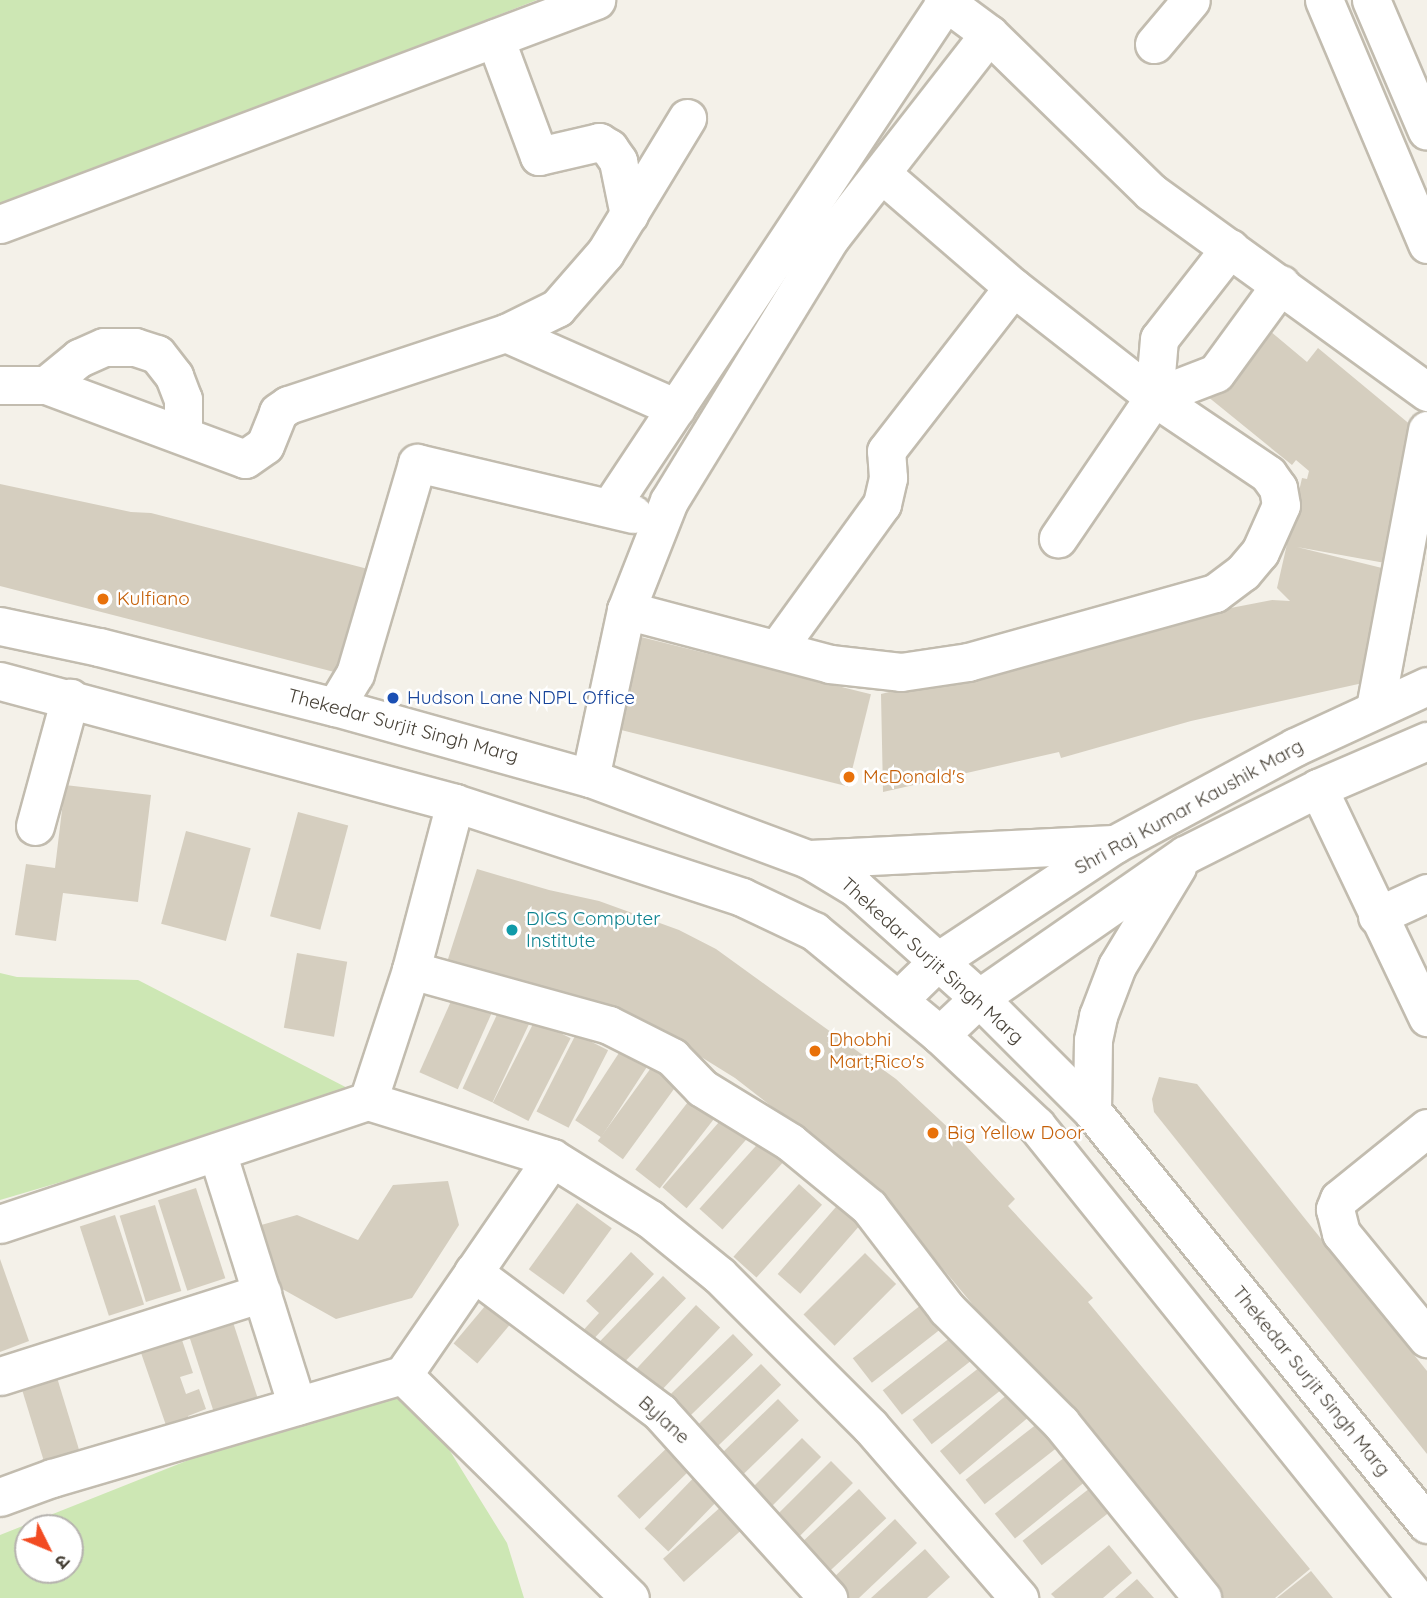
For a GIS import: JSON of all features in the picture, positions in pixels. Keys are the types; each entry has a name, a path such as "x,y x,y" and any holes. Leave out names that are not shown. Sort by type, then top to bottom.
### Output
{"street":[{"path":"0,224 596,0"},
{"path":"1154,44 1191,0"},
{"path":"1324,0 1427,244"},
{"path":"1371,0 1427,131"},
{"path":"610,507 945,1 989,34 1151,191 1427,392"},
{"path":"590,778 626,610 669,501 831,237 989,34"},
{"path":"495,38 539,156 598,142 609,148 618,161 629,215"},
{"path":"0,386 46,385 245,459 265,445 278,412 288,405 506,333 557,308 604,253 687,118"},
{"path":"626,610 830,664 901,672 968,662 1214,593 1244,572 1260,552 1281,505 1278,488 1268,474 1154,397 1013,287 882,174"},
{"path":"1058,538 1154,397 1159,339 1230,248"},
{"path":"1154,397 1216,373 1281,284"},
{"path":"777,649 882,504 888,478 886,451 1013,287"},
{"path":"506,333 676,408"},
{"path":"46,385 79,358 104,347 135,347 157,354 174,376 183,399 183,434"},
{"path":"1375,708 1427,430"},
{"path":"335,707 355,674 417,463 661,521"},
{"name":"Thekedar Surjit Singh Marg","path":"0,626 99,647 335,707 590,778 808,859 856,888 979,998 1093,1111 1427,1524"},
{"path":"0,681 455,803 742,897 814,931 940,1035 1036,1125 1411,1588"},
{"name":"Shri Raj Kumar Kaushik Marg","path":"898,1000 938,961 1115,844 1375,708 1427,686"},
{"path":"35,826 70,698"},
{"name":"Shri Raj Kumar Kaushik Marg","path":"940,1035 979,998 1185,855 1318,788 1427,741"},
{"path":"1318,788 1427,1017"},
{"path":"368,1101 411,970 455,803"},
{"path":"808,859 1115,844"},
{"path":"1093,1111 1093,1040 1098,1016 1118,966 1185,855"},
{"path":"1377,916 1427,893"},
{"path":"411,970 610,1025 672,1057 702,1088 790,1143 869,1207 947,1309 1061,1423 1202,1598"},
{"path":"0,1224 368,1101 552,1158 650,1219 719,1275 870,1426 1012,1596"},
{"path":"1427,1128 1339,1199 1335,1209 1341,1233 1427,1338"},
{"path":"217,1152 298,1406"},
{"path":"0,1497 52,1478 403,1375 552,1158"},
{"name":"Bylane","path":"473,1272 660,1412 828,1598"},
{"path":"0,1376 262,1293"},
{"path":"403,1375 630,1598"}],"green space":[{"path":"0,0 537,0 0,210"},
{"path":"0,973 17,977 138,980 359,1094 0,1200"},
{"path":"403,1375 507,1543 524,1598 0,1598 0,1535 14,1529 14,1584 84,1584 84,1514 53,1514"}],"building":[{"path":"1264,326 1307,362 1318,348 1418,431 1396,565 1297,547 1382,568 1386,576 1363,683 1191,721 1061,758 1059,752 883,792 881,694 1210,612 1272,600 1290,601 1277,588 1302,478 1307,479 1309,471 1296,460 1292,465 1207,396"},
{"path":"0,484 131,512 151,513 368,569 342,674 0,586"},
{"path":"641,637 871,694 848,787 618,729"},
{"path":"65,785 151,795 138,902 63,893 56,941 15,935 26,864 55,868"},
{"path":"298,812 348,825 320,930 270,916"},
{"path":"186,831 251,848 226,941 161,924"},
{"path":"477,869 599,901 679,930 716,949 896,1079 956,1135 1015,1199 1008,1206 1093,1298 1088,1302 1310,1569 1275,1598 1217,1598 914,1234 860,1179 802,1130 735,1078 669,1037 599,1003 447,962"},
{"path":"297,953 347,962 334,1037 284,1028"},
{"path":"456,990 494,1007 458,1089 419,1072"},
{"path":"501,1006 531,1020 492,1102 463,1088"},
{"path":"535,1020 571,1038 528,1121 493,1103"},
{"path":"576,1034 608,1050 569,1128 537,1112"},
{"path":"628,1039 654,1056 601,1137 575,1120"},
{"path":"656,1061 681,1079 623,1159 598,1141"},
{"path":"1159,1077 1197,1084 1427,1371 1427,1454 1154,1112 1152,1099"},
{"path":"695,1093 719,1112 660,1189 635,1169"},
{"path":"726,1114 750,1135 687,1208 662,1187"},
{"path":"765,1136 788,1157 722,1230 699,1209"},
{"path":"448,1181 459,1225 412,1298 336,1319 268,1281 250,1228 297,1215 358,1240 393,1185"},
{"path":"799,1184 822,1205 756,1278 733,1257"},
{"path":"196,1188 225,1278 187,1291 158,1200"},
{"path":"842,1200 865,1220 800,1294 778,1274"},
{"path":"577,1203 612,1228 564,1295 529,1269"},
{"path":"155,1205 181,1291 146,1302 120,1216"},
{"path":"115,1215 144,1304 109,1316 80,1226"},
{"path":"631,1252 654,1274 589,1344 579,1335 599,1313 586,1301"},
{"path":"865,1253 896,1284 835,1346 803,1315"},
{"path":"0,1259 29,1341 0,1352"},
{"path":"663,1276 686,1298 617,1370 594,1348"},
{"path":"496,1293 520,1313 477,1363 454,1344"},
{"path":"930,1298 949,1322 872,1383 853,1358"},
{"path":"696,1305 720,1328 657,1396 633,1373"},
{"path":"230,1313 261,1408 217,1422 186,1327"},
{"path":"960,1330 979,1354 902,1415 883,1390"},
{"path":"733,1334 753,1355 686,1420 665,1399"},
{"path":"181,1337 193,1373 180,1377 186,1394 199,1389 206,1409 188,1416 192,1426 169,1434 140,1350"},
{"path":"989,1360 1008,1384 932,1444 913,1420"},
{"path":"761,1364 781,1385 716,1447 696,1427"},
{"path":"55,1371 82,1460 47,1471 20,1382"},
{"path":"1015,1388 1035,1412 960,1475 940,1451"},
{"path":"778,1399 799,1421 738,1479 718,1457"},
{"path":"1042,1420 1061,1444 985,1504 966,1480"},
{"path":"802,1438 821,1457 768,1510 749,1491"},
{"path":"674,1441 696,1464 639,1519 617,1496"},
{"path":"1071,1452 1091,1477 1015,1539 995,1514"},
{"path":"831,1461 853,1483 797,1539 775,1517"},
{"path":"705,1466 729,1489 668,1552 645,1529"},
{"path":"1099,1481 1118,1505 1042,1565 1023,1541"},
{"path":"859,1489 886,1518 818,1582 791,1552"},
{"path":"724,1504 745,1527 684,1582 663,1559"},
{"path":"895,1519 917,1543 859,1598 846,1598 830,1581"},
{"path":"1109,1545 1132,1573 1103,1598 1055,1598 1051,1594"},
{"path":"925,1549 950,1577 927,1598 871,1598"},
{"path":"1311,1571 1333,1598 1277,1598"},
{"path":"1137,1579 1154,1598 1115,1598"}],"place":[{"name":"Kulfiano","path":"103,599"},
{"name":"Hudson Lane NDPL Office","path":"393,698"},
{"name":"McDonald's","path":"849,777"},
{"name":"DICS Computer Institute","path":"512,930"},
{"name":"Dhobhi Mart;Rico's","path":"815,1051"},
{"name":"Big Yellow Door","path":"933,1133"}]}
